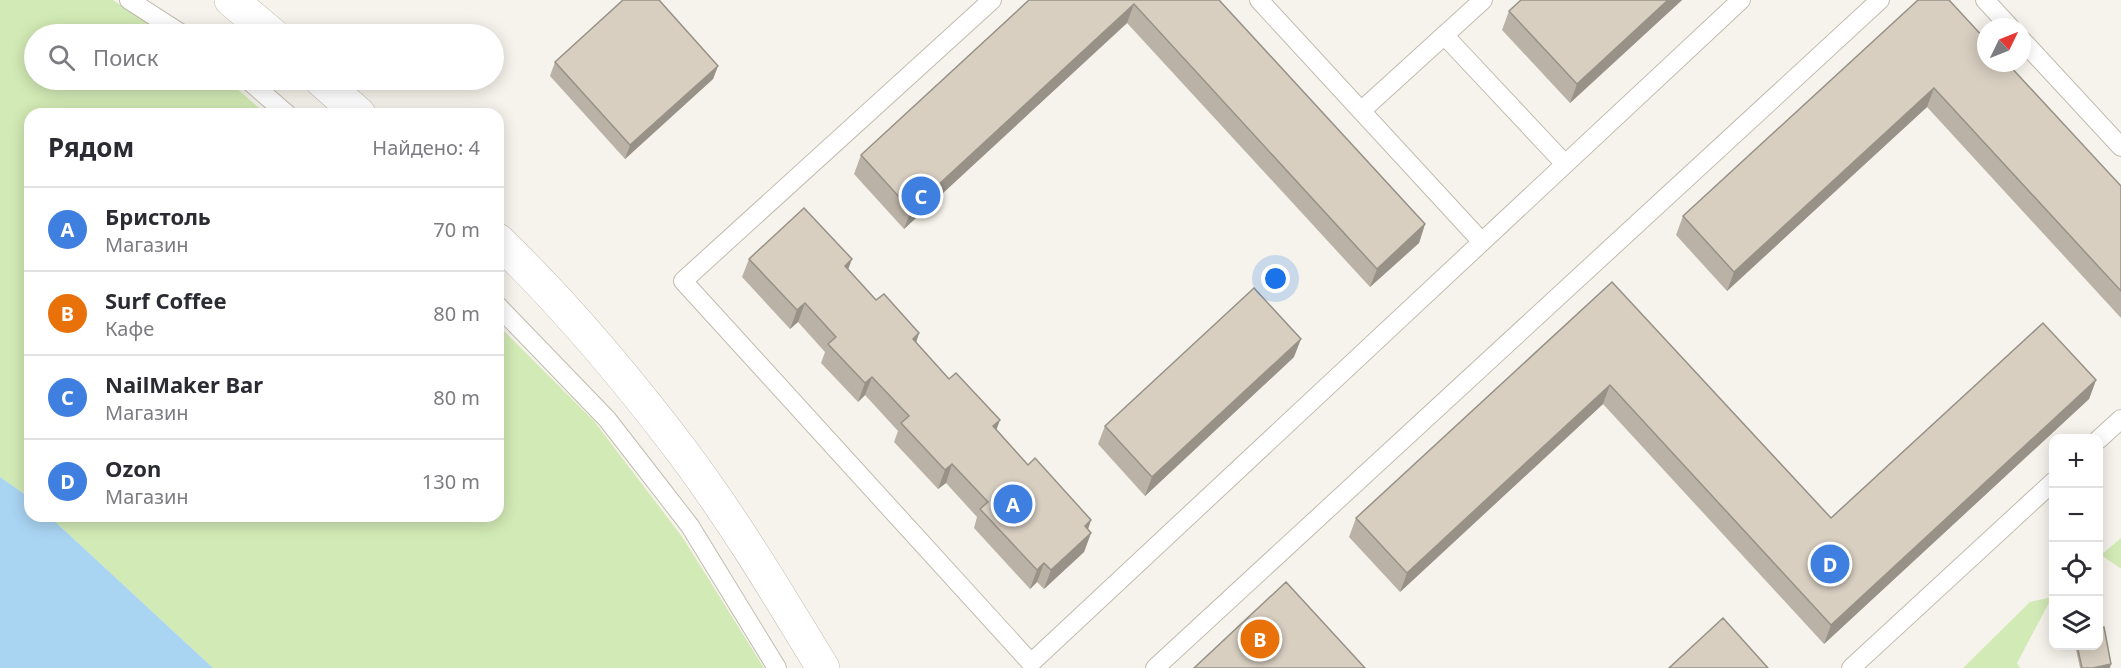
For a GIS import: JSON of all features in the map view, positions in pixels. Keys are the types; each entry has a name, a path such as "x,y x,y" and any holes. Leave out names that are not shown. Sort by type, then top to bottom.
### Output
{"street":[{"path":"231,0 260,24"},
{"path":"332,90 352,108"},
{"path":"504,246 545,286 681,450 757,560 823,668"}],"lane":[{"path":"129,0 166,24"},
{"path":"992,0 683,281 1031,663 1741,0"},
{"path":"1259,0 1482,242"},
{"path":"1361,111 1483,0"},
{"path":"1155,668 1880,0"},
{"path":"1985,0 2002,18"},
{"path":"1444,35 1565,164"},
{"path":"2031,50 2121,147"},
{"path":"259,90 280,108"},
{"path":"504,312 607,420 690,526 777,668"},
{"path":"2103,435 2121,419"},
{"path":"1851,668 2049,486"}],"green space":[{"path":"0,0 113,0 148,24 24,24 24,90 238,90 259,108 24,108 24,494 0,477"},
{"path":"504,331 594,421 683,538 764,668 213,668 55,522 504,522"},
{"path":"2121,538 2121,568 2103,556 2103,553"},
{"path":"2049,598 2049,603 2017,663 2020,668 1963,668 2030,602"}],"water":[{"path":"0,477 24,494 24,522 55,522 213,668 0,668"}],"building":[{"path":"623,0 659,0 718,66 630,145 555,62"},
{"path":"1029,0 1219,0 1425,224 1377,269 1134,4 911,210 861,155"},
{"path":"1521,0 1668,0 1577,84 1509,11"},
{"path":"1918,0 1949,0 1977,30 1977,72 2015,72 2121,186 2121,291 1934,88 1734,272 1683,216"},
{"path":"804,208 852,259 845,266 876,300 884,294 919,333 913,339 949,379 956,373 1000,420 993,426 1028,465 1035,458 1091,520 1085,526 1091,533 1051,570 1044,563 1037,570 980,509 988,502 952,464 945,470 901,423 909,416 872,377 865,383 828,344 836,337 805,303 797,310 749,259"},
{"path":"1612,282 1831,518 2043,323 2096,380 1831,625 1610,385 1407,573 1356,518"},
{"path":"1254,288 1301,339 1152,477 1105,426"},
{"path":"1286,582 1365,668 1194,668"},
{"path":"1723,618 1768,668 1669,668"},
{"path":"2103,627 2111,664 2082,668 2078,650 2103,650"}],"place":[{"name":"NailMaker Bar","path":"921,196"},
{"name":"Бристоль","path":"1013,504"},
{"name":"Ozon","path":"1830,564"},
{"name":"Surf Coffee","path":"1260,639"}]}
